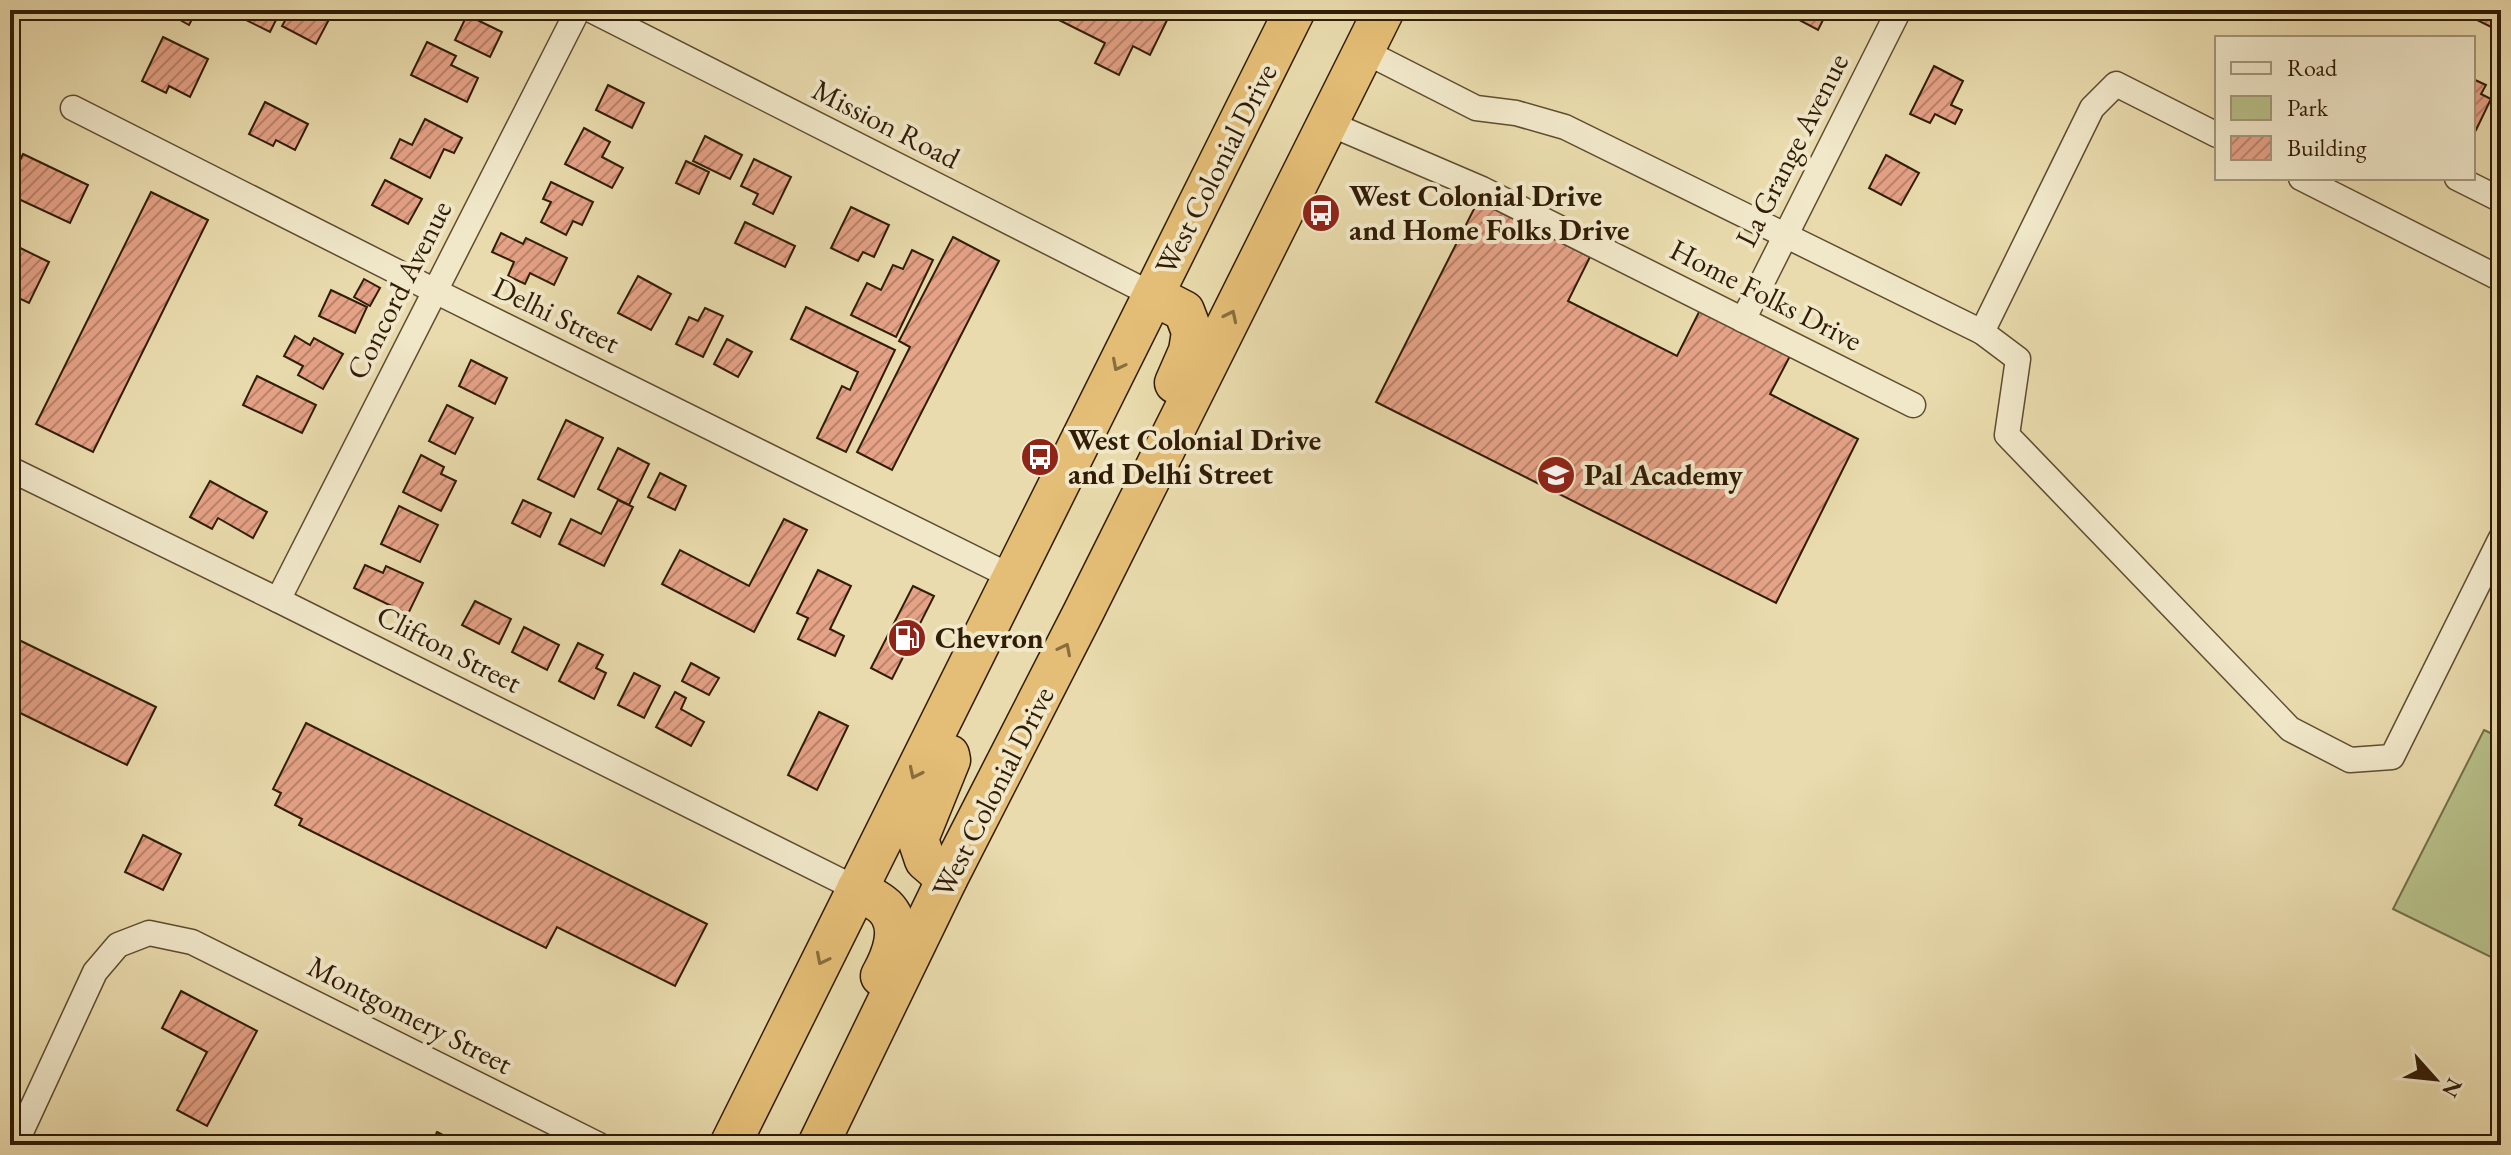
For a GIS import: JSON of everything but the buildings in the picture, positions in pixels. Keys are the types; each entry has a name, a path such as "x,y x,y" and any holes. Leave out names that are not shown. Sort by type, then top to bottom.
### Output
{"highway":[{"name":"West Colonial Drive","path":"730,1145 1295,10"},
{"name":"West Colonial Drive","path":"818,1145 947,879 1384,10"},
{"path":"1138,504 1129,473 1179,375 1189,351 1192,332 1184,311 1153,295"},
{"path":"944,715 950,760 918,839 925,860 947,879"},
{"path":"845,1089 840,1057 887,965 896,936 893,917 884,906 857,889"}],"street":[{"name":"Concord Avenue","path":"278,600 578,10"},
{"name":"Mission Road","path":"591,10 1153,295"},
{"name":"La Grange Avenue","path":"1743,320 1899,10"},
{"path":"1364,51 1476,108 1516,113 1565,127 1982,332 2018,359 2007,435 2290,729 2350,760 2392,757 2501,538"},
{"path":"1982,332 2092,108 2116,84 2215,134"},
{"name":"Delhi Street","path":"73,108 1012,577"},
{"name":"Home Folks Drive","path":"1328,123 1482,189 1913,405"},
{"path":"2305,180 2501,279"},
{"path":"2461,180 2501,200"},
{"name":"Clifton Street","path":"10,469 857,889"},
{"name":"Montgomery Street","path":"15,1145 95,972 118,945 149,933 192,942 599,1145"}],"green space":[{"path":"2484,730 2501,738 2501,962 2393,909"}],"place":[{"name":"West Colonial Drive and Home Folks Drive","path":"1321,213"},
{"name":"West Colonial Drive and Delhi Street","path":"1040,457"},
{"name":"Pal Academy","path":"1556,475"},
{"name":"Chevron","path":"907,638"}]}
